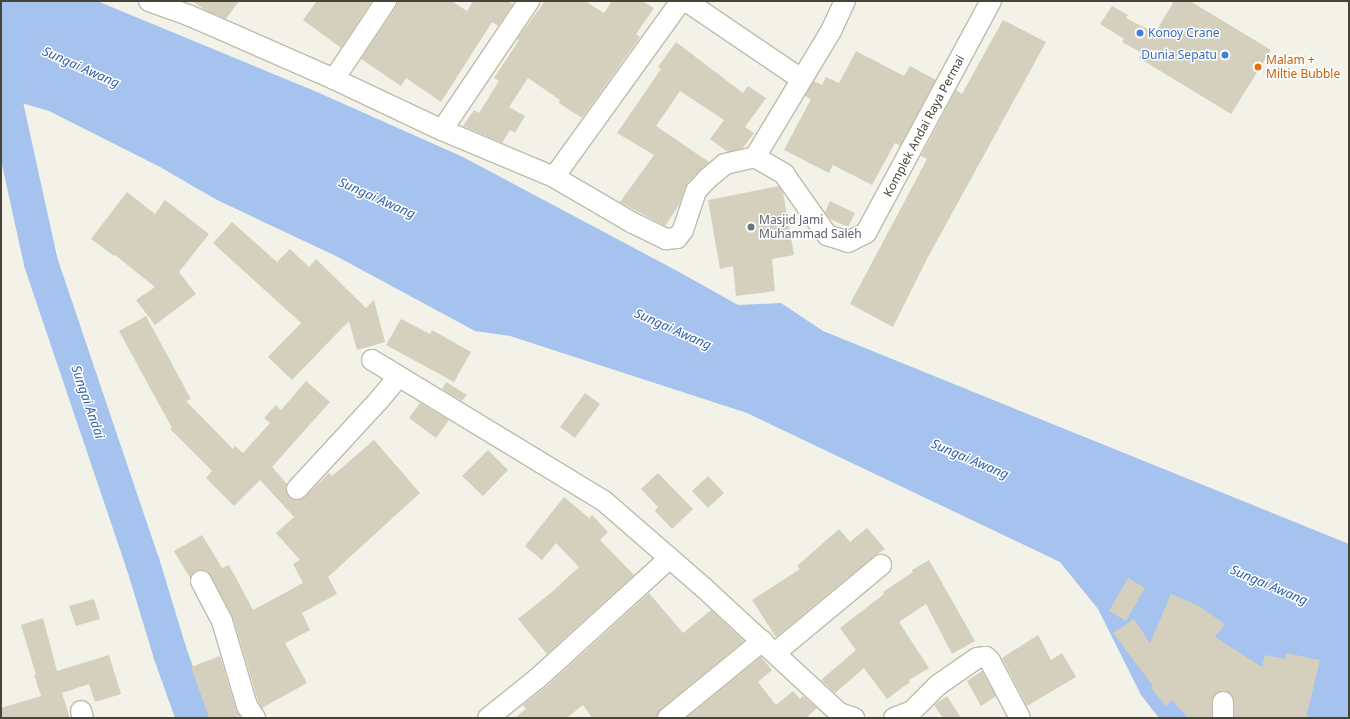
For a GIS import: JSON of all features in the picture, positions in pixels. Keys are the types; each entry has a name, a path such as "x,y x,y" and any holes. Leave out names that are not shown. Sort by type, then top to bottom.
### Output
{"street":[{"path":"149,1 188,15 334,79 442,130 554,177 633,224 666,239 677,238 683,230 696,191 707,178 725,164 755,157 831,31 845,1"},
{"path":"334,79 386,1"},
{"path":"442,130 528,1"},
{"path":"554,177 681,1"},
{"path":"686,1 801,80"},
{"name":"Komplek Andai Raya Permai","path":"755,157 784,174 827,234 848,242 866,233 991,1"},
{"path":"372,360 398,377 521,449 604,501 670,558 842,716"},
{"path":"297,489 379,400 398,377"},
{"path":"488,718 538,678 670,558"},
{"path":"668,718 881,565"},
{"path":"201,581 222,621 247,706 255,718"},
{"path":"911,716 938,685 978,658 986,657 990,661 1020,718"}],"water":[{"name":"Sungai Awang","path":"1,1 97,1 317,92 463,157 738,305 781,303 823,331 1349,544 1349,718 1159,718 1141,695 1098,609 1060,562 747,413 510,336 475,331 336,256 217,200 160,167 49,111 1,97"}],"building":[{"path":"192,1 239,1 226,19 205,10"},
{"path":"317,1 372,1 341,48 303,20"},
{"path":"397,1 452,1 467,11 473,1 508,1 513,4 498,26 492,22 441,102 406,78 401,86 361,59 396,7"},
{"path":"545,1 585,1 604,13 612,1 642,1 654,8 636,34 640,37 582,118 559,103 560,100 528,78 509,107 525,116 515,133 510,130 502,143 463,126 474,110 479,113 499,81 494,78 519,40 517,39"},
{"path":"1174,1 1190,1 1271,50 1231,114 1139,58 1142,53 1122,42 1124,39 1100,24 1112,6 1128,15 1126,18 1155,33"},
{"path":"1003,20 1046,42 928,257 893,327 850,304 927,159 921,156 956,90 962,94"},
{"path":"676,42 743,93 748,86 766,98 745,127 754,133 743,148 728,152 710,139 724,120 680,91 656,126 709,162 687,183 679,205 665,226 620,202 654,155 617,133 661,69 658,67"},
{"path":"856,51 904,76 910,66 936,80 900,146 895,143 872,185 833,165 829,173 784,150 811,99 805,96 814,81 822,85 826,77 839,83"},
{"name":"Masjid Jami Muhammad Saleh","path":"779,186 783,192 794,255 772,259 775,291 736,296 733,266 720,269 708,200"},
{"path":"127,192 155,214 165,200 209,234 179,272 196,294 155,325 136,300 155,287 115,255 114,256 91,239"},
{"path":"830,201 855,213 848,227 830,219 825,212"},
{"path":"232,222 277,262 290,249 309,267 316,259 366,308 374,300 385,342 357,350 349,321 292,380 268,357 301,323 213,243"},
{"path":"146,316 191,399 186,401 233,449 235,446 243,453 270,423 264,418 276,405 281,410 306,381 330,402 272,467 287,484 286,492 290,498 295,500 305,497 329,473 332,476 374,440 420,493 328,577 337,594 302,613 310,630 285,643 307,683 262,708 258,701 233,618 211,576 207,571 201,570 195,571 190,578 174,551 202,535 222,568 229,565 253,610 303,583 293,564 300,560 276,533 294,517 260,480 234,506 206,478 212,471 170,429 172,428 119,331"},
{"path":"401,319 430,334 432,330 471,352 454,382 386,345"},
{"path":"446,382 467,395 462,401 442,389"},
{"path":"585,393 600,404 575,438 560,427"},
{"path":"420,403 449,420 436,438 409,418"},
{"path":"488,450 508,470 483,496 462,476"},
{"path":"658,473 693,509 672,529 655,511 658,507 641,489"},
{"path":"708,476 724,493 708,508 692,491"},
{"path":"564,497 589,518 592,515 608,532 600,540 634,575 547,654 518,619 553,591 579,567 556,543 542,560 525,546"},
{"path":"867,528 885,549 874,556 776,637 752,600 800,569 797,566 839,529 850,542"},
{"path":"929,560 975,641 952,654 926,604 899,622 929,668 909,680 910,682 887,699 864,668 835,693 821,680 856,650 840,628 884,594 883,592 913,572 912,570"},
{"path":"1128,578 1145,588 1126,621 1109,611"},
{"path":"649,593 683,633 711,610 744,641 661,709 657,718 592,718 583,705 567,718 515,718 526,709 523,705 546,687"},
{"path":"1171,594 1199,606 1225,624 1215,637 1262,667 1265,655 1285,659 1286,653 1320,660 1306,718 1234,718 1233,697 1229,692 1223,691 1218,692 1213,697 1212,718 1188,718 1172,700 1166,706 1151,688 1153,686 1113,633 1134,619 1150,643"},
{"path":"94,599 100,619 76,626 69,606"},
{"path":"43,618 57,671 109,655 121,694 95,702 89,684 62,693 70,718 1,718 1,708 41,696 21,625"},
{"path":"1038,635 1051,660 1062,653 1076,677 1027,706 1002,658"},
{"path":"220,656 236,709 241,718 209,718 191,667"},
{"path":"761,657 772,670 758,682 776,705 793,691 800,699 803,696 817,708 806,718 686,718"},
{"path":"982,671 996,696 981,706 967,681"},
{"path":"947,696 961,718 943,718 934,705"}],"waterway":[{"name":"Sungai Andai","path":"1,81 41,263 143,564 170,653 193,718"}],"place":[{"name":"Konoy Crane","path":"1140,33"},
{"name":"Dunia Sepatu","path":"1225,55"},
{"name":"Malam + Miltie Bubble","path":"1258,67"},
{"name":"Masjid Jami Muhammad Saleh","path":"751,227"}]}
